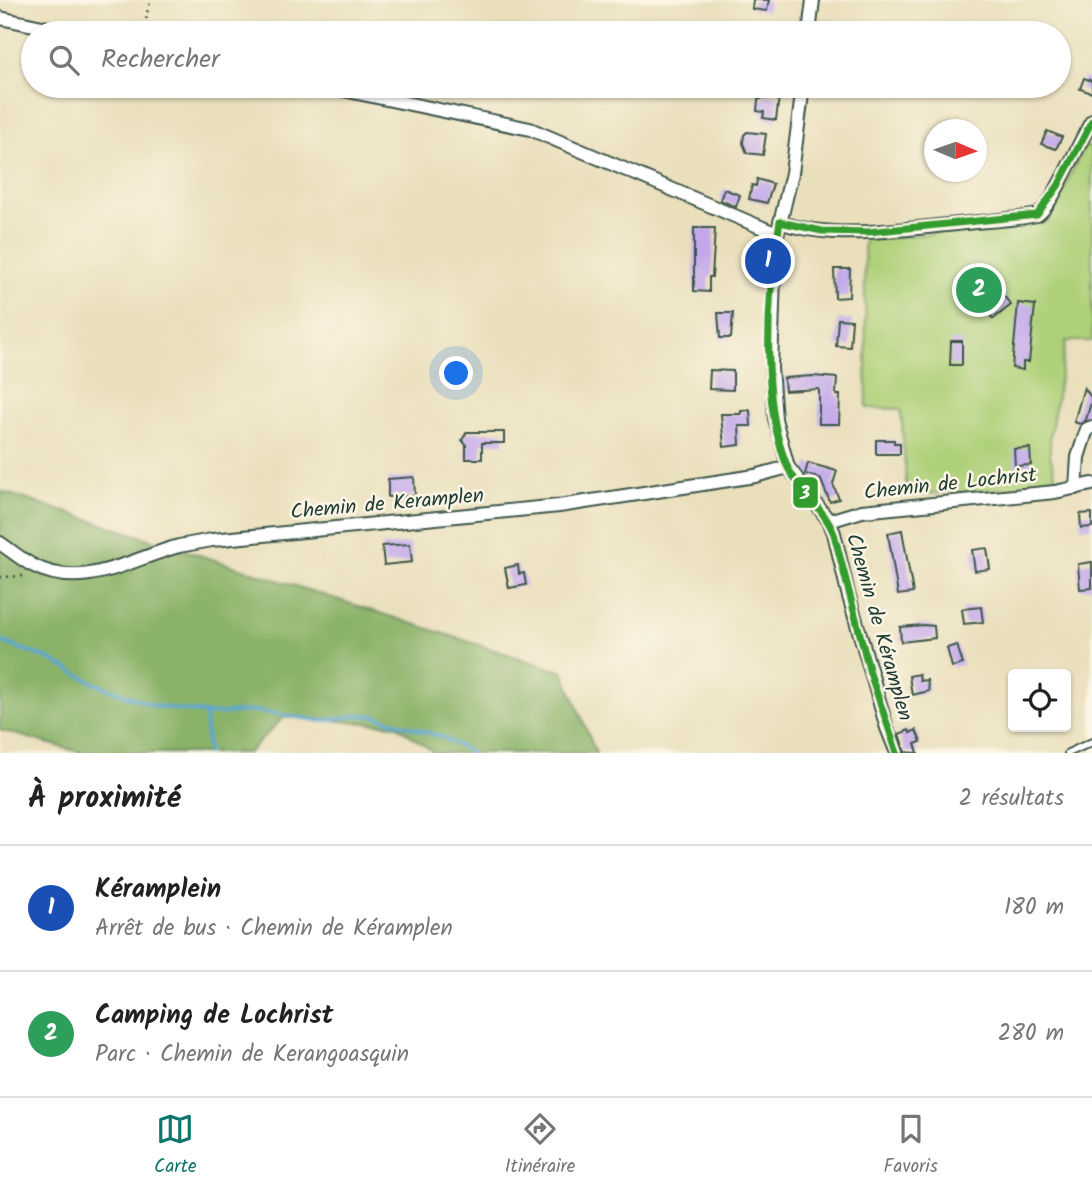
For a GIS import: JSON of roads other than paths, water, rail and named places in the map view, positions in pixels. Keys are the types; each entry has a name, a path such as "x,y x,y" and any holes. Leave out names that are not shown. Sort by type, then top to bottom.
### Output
{"street":[{"path":"810,21 813,0"},
{"path":"0,18 21,22"},
{"path":"381,98 530,129 779,228 804,229 915,229 1037,215 1049,203 1092,121"},
{"name":"Chemin de Kéramplen","path":"801,98 792,173 773,268 771,368 775,419 788,467 829,522 887,728 897,753"},
{"path":"1076,488 1078,457 1087,429 1092,427"},
{"name":"Chemin de Keramplen","path":"0,543 32,565 49,572 75,577 104,572 178,547 212,540 559,506 755,476 788,467"},
{"name":"Chemin de Lochrist","path":"829,522 862,511 1076,488 1092,484"}],"lane":[{"path":"1068,753 1092,742"}],"waterway":[{"path":"0,641 49,659 94,683 155,706 210,714 257,711 322,721 361,715 375,716 442,737 472,753"},
{"path":"205,714 208,753"}],"place":[{"name":"Kéramplein","path":"768,261"},
{"name":"Camping de Lochrist","path":"979,290"}]}
